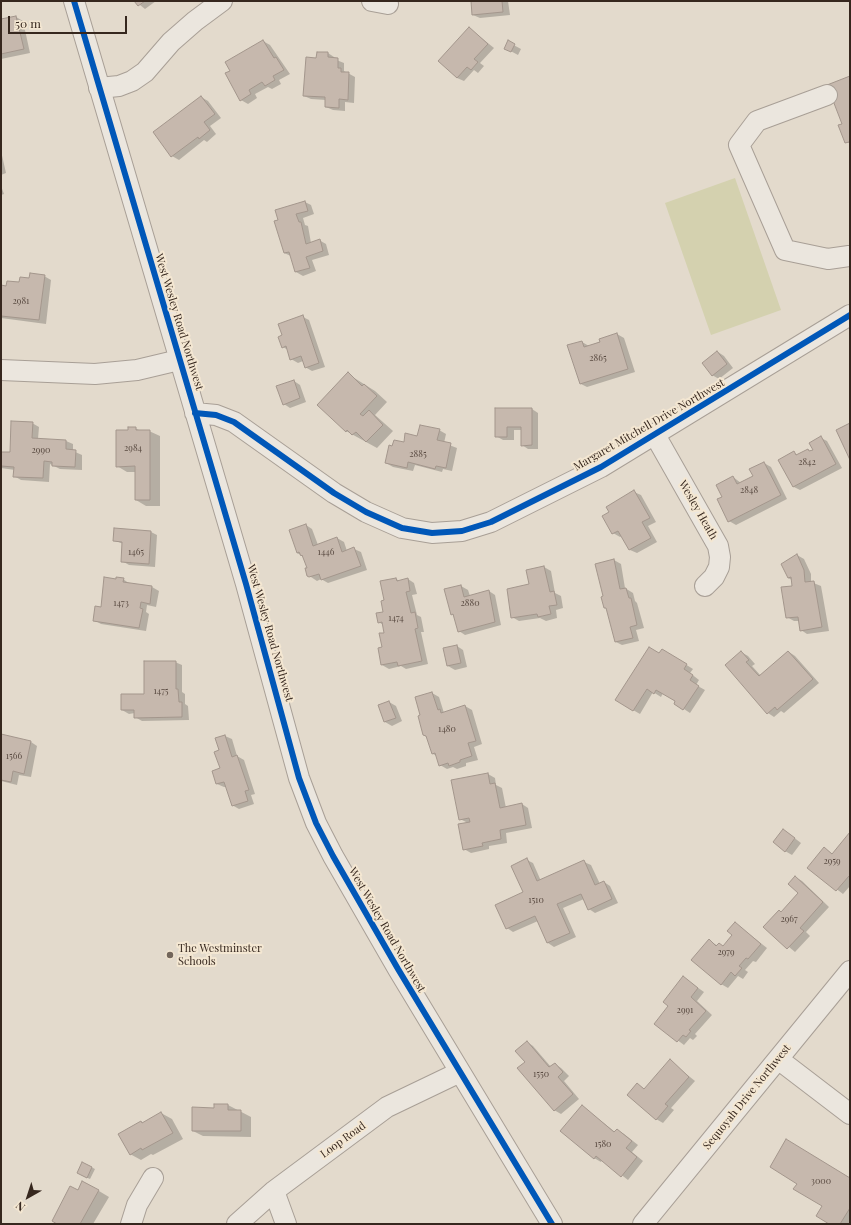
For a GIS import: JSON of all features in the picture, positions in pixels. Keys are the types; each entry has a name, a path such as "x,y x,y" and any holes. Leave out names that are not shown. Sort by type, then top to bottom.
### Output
{"street":[{"name":"West Wesley Road Northwest","path":"74,1 246,584 300,778 316,823 336,863 552,1224"},
{"path":"99,88 119,86 132,81 145,72 171,42 194,21 222,1"},
{"path":"827,95 758,121 739,144 785,250 828,259 850,261"},
{"name":"Margaret Mitchell Drive Northwest","path":"195,413 216,414 234,422 334,493 366,512 402,528 432,533 462,531 491,522 601,467 850,315"},
{"path":"1,370 95,374 138,370 179,360"},
{"name":"Wesley Heath","path":"655,435 718,546 720,557 719,567 714,577 705,586"},
{"name":"Sequoyah Drive Northwest","path":"643,1224 850,971"},
{"path":"778,1059 850,1114"},
{"name":"Loop Road","path":"237,1224 274,1191 388,1108 460,1072"},
{"path":"131,1224 137,1205 153,1178"},
{"path":"274,1191 286,1224"}],"shaded area":[{"path":"735,178 781,310 711,335 665,203"}],"building":[{"path":"134,1 145,1 138,6"},
{"path":"471,1 502,1 503,12 472,15"},
{"path":"16,16 24,49 1,54 1,19"},
{"path":"469,27 488,44 474,59 478,62 471,70 467,67 457,78 438,61"},
{"path":"263,40 274,58 276,57 284,70 273,76 275,80 265,86 262,82 249,90 251,94 240,101 225,73 230,71 225,62"},
{"path":"508,40 515,44 511,52 504,49"},
{"path":"317,52 328,52 328,57 338,58 338,68 341,68 341,72 349,72 348,100 339,99 339,108 325,107 325,97 303,96 306,57 316,58"},
{"path":"850,76 850,145 849,142 845,143 838,125 842,124 827,85"},
{"path":"201,96 215,114 204,122 210,130 171,157 153,132"},
{"path":"305,201 308,211 296,214 299,222 301,222 306,244 320,239 323,251 306,257 310,268 295,272 289,252 284,253 274,221 278,220 275,210"},
{"path":"30,273 45,275 39,320 1,316 1,285 6,286 7,281 19,282 20,277 29,278"},
{"path":"303,315 319,363 305,368 301,356 290,360 286,346 282,348 278,337 282,335 278,324"},
{"path":"617,333 628,369 580,384 567,345 582,341 584,347 600,342 599,339"},
{"path":"717,351 727,364 712,376 702,363"},
{"path":"348,372 362,386 364,384 377,396 360,414 363,416 369,410 383,425 366,442 356,432 352,435 347,430 346,432 317,405"},
{"path":"294,380 300,398 283,405 276,386"},
{"path":"495,408 532,408 532,445 521,446 521,427 507,427 507,437 495,437"},
{"path":"11,421 33,422 32,438 66,440 66,449 76,450 75,467 52,466 52,462 44,461 43,478 13,477 14,467 1,466 1,452 10,452"},
{"path":"850,423 850,460 836,430"},
{"path":"420,425 440,429 437,440 451,443 446,468 436,466 435,469 408,462 407,468 385,463 389,445 392,446 394,440 404,442 405,433 417,436"},
{"path":"128,427 136,427 136,430 150,430 150,500 135,500 135,466 116,467 116,430 128,430"},
{"path":"821,436 836,464 793,487 778,460 794,451 796,455 808,449 809,451 813,450 809,443"},
{"path":"764,462 781,495 728,522 717,499 722,497 716,485 733,476 737,484 753,476 749,469"},
{"path":"634,490 650,518 642,522 651,538 629,550 618,531 612,534 602,516 609,512 606,507"},
{"path":"306,524 313,546 337,537 342,552 354,547 361,566 321,580 319,574 309,577 307,576 305,568 307,568 302,555 301,556 299,552 297,553 289,530"},
{"path":"114,528 151,531 149,564 121,562 122,542 113,541"},
{"path":"797,554 804,570 805,582 814,581 822,627 800,631 798,617 786,618 781,587 792,586 791,577 788,578 781,564"},
{"path":"614,559 620,589 626,588 629,598 631,598 637,625 630,627 633,638 615,642 606,608 604,608 601,597 603,596 595,564"},
{"path":"544,566 550,592 554,591 557,605 549,606 551,614 538,617 537,614 511,618 507,589 529,584 526,570"},
{"path":"104,577 116,579 116,577 124,578 123,582 152,586 150,604 141,602 140,608 143,609 139,628 93,621 95,606 101,607"},
{"path":"396,578 397,581 408,578 410,591 406,592 411,613 415,612 418,628 415,629 422,661 398,666 397,662 381,665 378,648 382,647 379,633 384,633 382,622 378,623 376,613 383,612 381,601 384,600 380,581"},
{"path":"461,585 464,597 489,590 495,622 458,632 453,614 451,615 444,589"},
{"path":"457,645 461,663 447,666 443,648"},
{"path":"649,647 659,653 662,649 687,664 684,669 693,675 690,680 699,686 683,710 674,704 675,701 656,690 654,694 647,689 633,711 615,700"},
{"path":"741,651 749,660 746,662 759,676 788,651 813,679 777,710 775,707 767,714 725,665"},
{"path":"144,661 176,661 176,689 178,689 179,702 182,702 182,717 134,718 134,710 121,710 121,694 144,694"},
{"path":"432,692 438,710 440,709 441,713 465,705 476,741 468,743 472,756 449,766 448,763 439,766 435,753 432,754 426,736 423,735 418,716 420,715 415,697"},
{"path":"389,701 396,718 384,722 378,705"},
{"path":"1,734 31,741 24,774 13,771 11,782 1,780"},
{"path":"225,735 232,757 237,755 249,790 245,791 248,801 232,806 224,782 216,784 212,771 220,768 214,752 219,750 215,738"},
{"path":"488,773 490,784 495,783 500,808 522,803 526,825 500,830 501,839 482,843 483,846 463,850 458,824 470,822 469,818 459,820 451,780"},
{"path":"783,829 795,838 785,852 773,842"},
{"path":"850,832 850,877 849,876 836,891 807,868 824,847 832,854"},
{"path":"527,858 537,881 584,860 595,885 604,881 612,899 588,910 581,894 557,904 570,933 547,943 535,916 506,929 495,905 523,892 511,866"},
{"path":"795,876 823,902 800,928 804,931 787,949 763,927 779,910 781,912 798,893 788,884"},
{"path":"735,922 761,944 748,959 746,958 739,966 742,968 735,976 731,972 721,985 691,960 709,939 716,946 719,943 723,946 732,935 727,931"},
{"path":"683,976 698,988 691,997 706,1011 689,1030 691,1031 686,1037 683,1035 677,1042 654,1024 668,1006 663,1002"},
{"path":"527,1041 549,1067 555,1063 563,1072 558,1077 573,1094 554,1111 517,1068 525,1062 515,1051"},
{"path":"670,1059 689,1077 665,1104 668,1106 656,1120 627,1095 637,1083 644,1089"},
{"path":"214,1104 228,1104 228,1110 241,1110 241,1131 192,1131 192,1107 214,1108"},
{"path":"582,1105 614,1132 617,1129 632,1141 626,1148 637,1157 621,1177 596,1156 594,1159 560,1131"},
{"path":"161,1112 173,1133 142,1150 141,1148 130,1155 118,1134"},
{"path":"786,1139 850,1178 850,1208 840,1224 829,1224 816,1216 822,1206 793,1189 797,1184 770,1167"},
{"path":"82,1162 92,1167 87,1178 77,1173"},
{"path":"82,1181 99,1190 80,1224 57,1224 52,1221 70,1186 78,1190"}],"cycle path":[{"path":"74,1 246,584 299,778 316,823 333,856 398,969 552,1224"},
{"path":"195,413 216,415 234,422 334,493 366,512 402,528 432,533 462,531 491,522 601,467 850,315"}],"place":[{"name":"The Westminster Schools","path":"170,955"}]}
